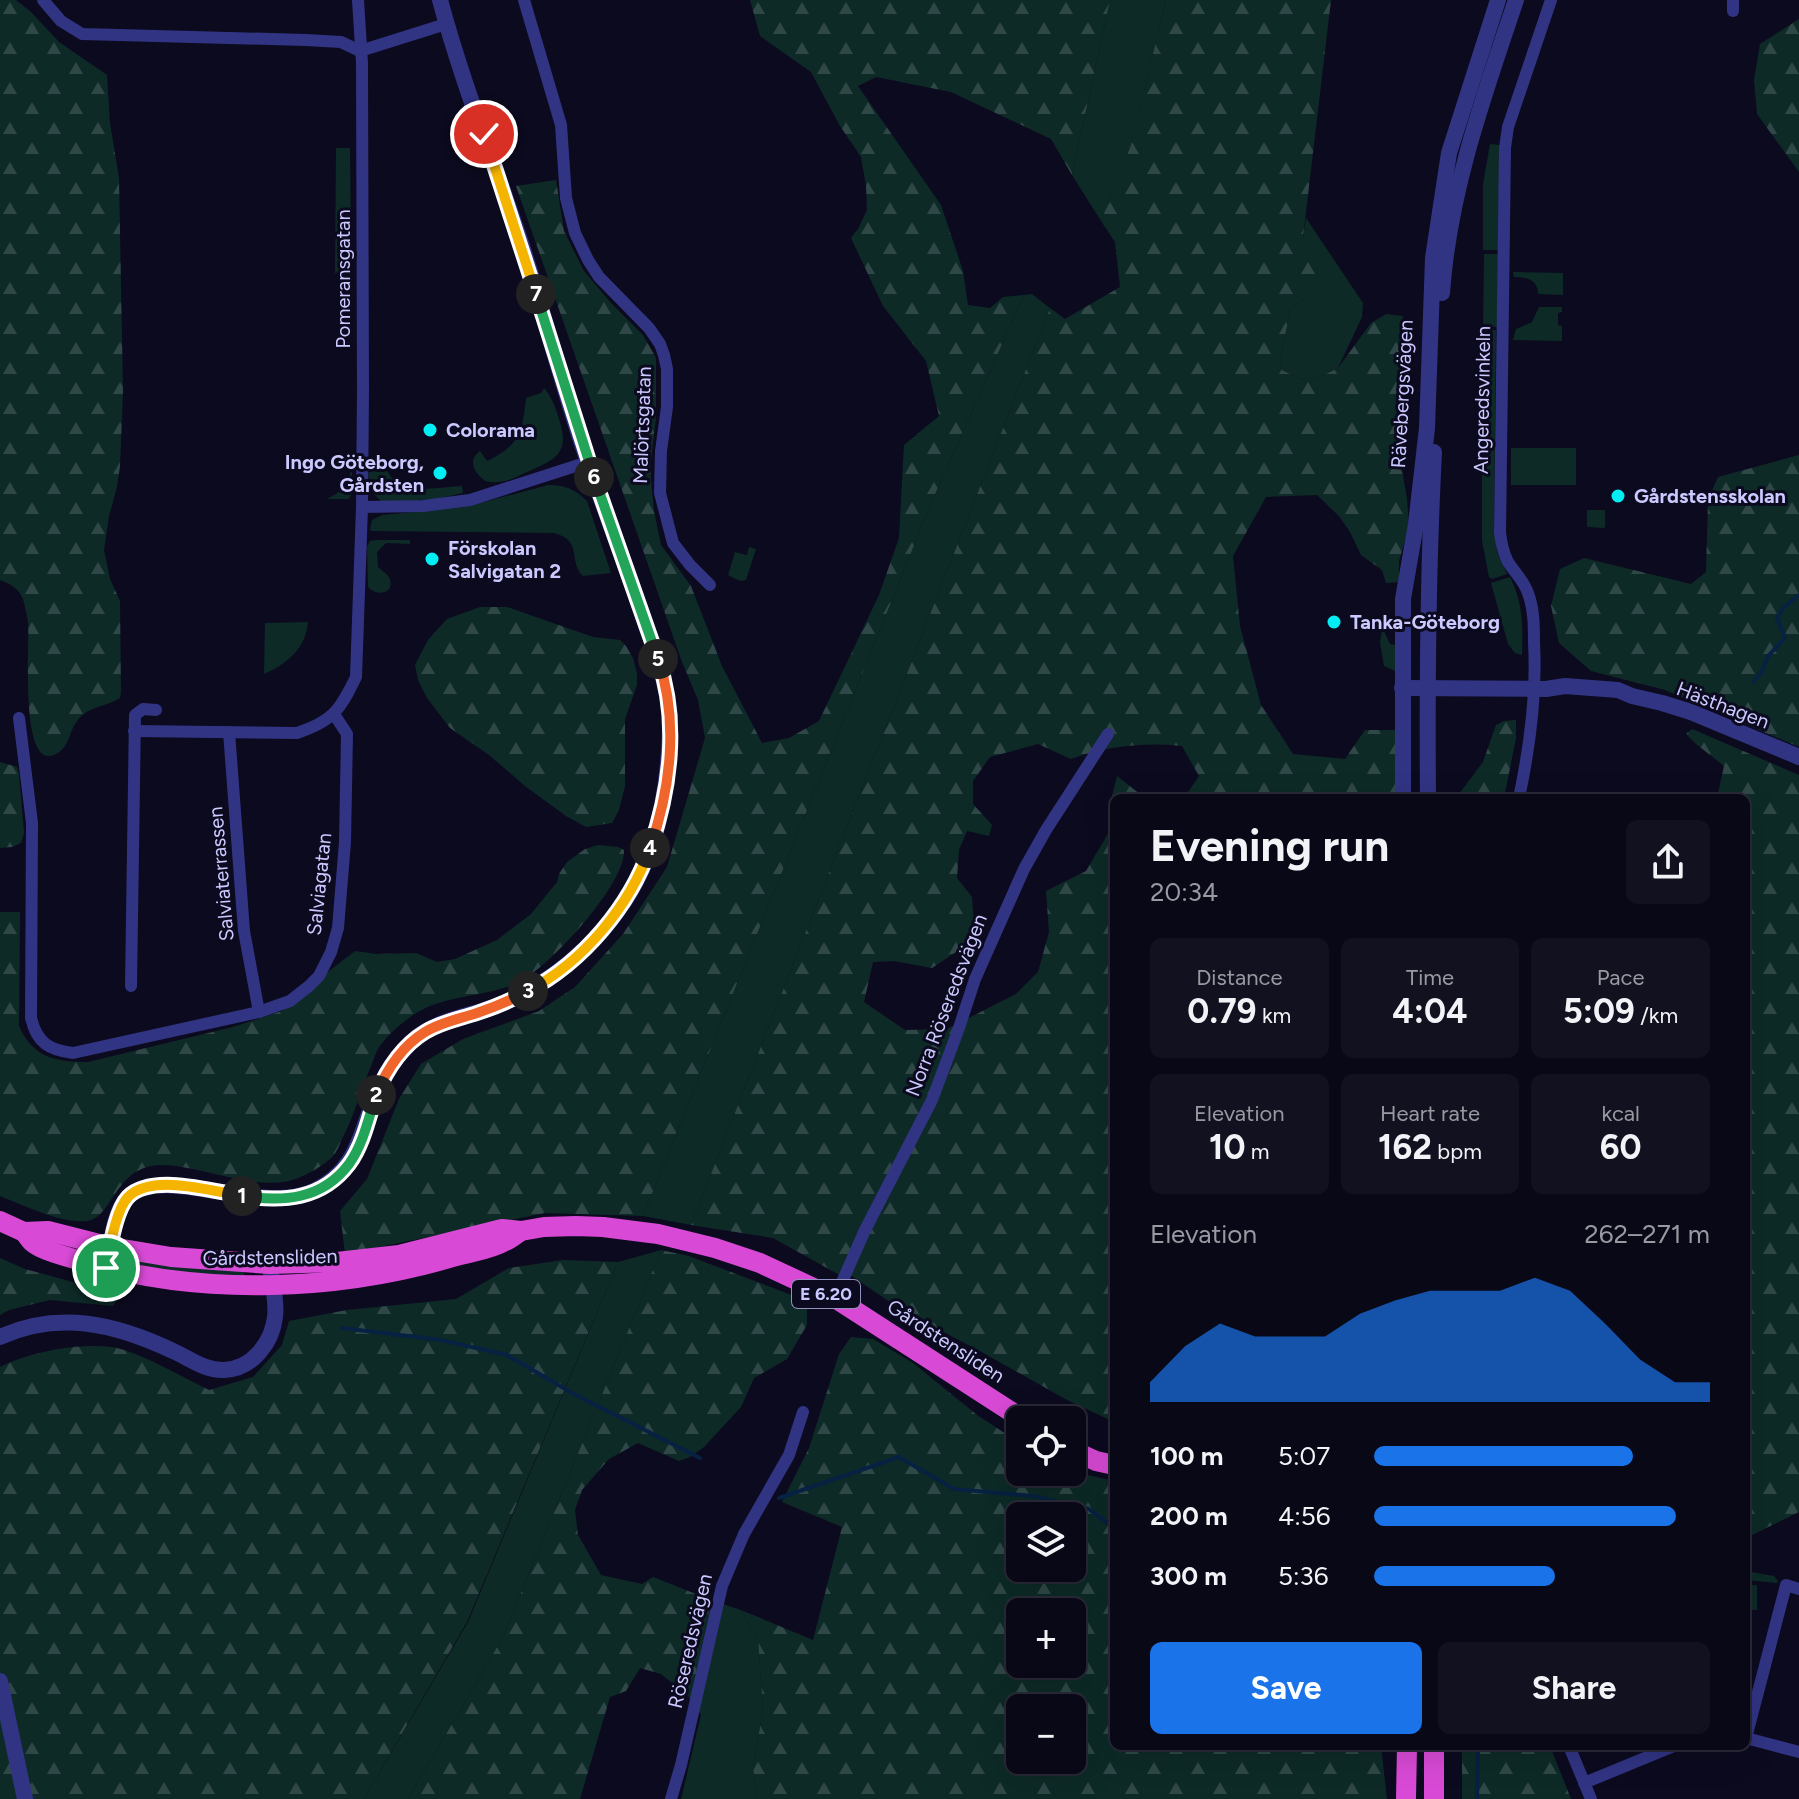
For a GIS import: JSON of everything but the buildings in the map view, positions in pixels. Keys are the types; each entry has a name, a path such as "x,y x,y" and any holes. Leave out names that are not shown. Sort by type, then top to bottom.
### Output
{"highway":[{"name":"Gårdstensliden","path":"0,1221 24,1232 33,1243 61,1255 106,1268 197,1283 399,1255 502,1229 521,1231 576,1226 658,1234 760,1263 835,1298 1006,1408"},
{"name":"Gårdstensliden","path":"24,1232 48,1231 111,1247 271,1274"},
{"path":"1086,1456 1110,1464"},
{"path":"1406,1799 1407,1750"},
{"path":"1434,1750 1434,1799"}],"street":[{"path":"43,0 61,21 82,34 329,41 341,42 360,51 446,24"},
{"name":"Pomeransgatan","path":"358,0 362,63 362,507"},
{"path":"106,1268 122,1207 128,1197 144,1187 163,1185 261,1199 283,1199 302,1197 323,1187 338,1175 350,1163 363,1136 377,1092 391,1066 409,1044 438,1025 512,1000 541,984 584,949 626,899 646,860 664,802 670,710 661,669 588,462 521,244 440,0"},
{"name":"Malörtsgatan","path":"524,0 561,125 566,198 575,233 599,277 649,328 664,355 667,407 661,451 660,493 673,543 710,585"},
{"name":"Rävebergsvägen","path":"1403,794 1403,599 1416,524 1427,428 1433,258 1449,153 1498,0"},
{"name":"Rävebergsvägen","path":"1428,794 1430,535 1443,279 1458,186 1468,146 1516,0"},
{"name":"Angeredsvinkeln","path":"1520,794 1540,689 1528,592 1509,563 1500,532 1505,148 1508,127 1551,0"},
{"path":"134,731 297,733 318,726 334,714 356,677 362,507 423,506 470,500 588,462"},
{"name":"Hästhagen","path":"1402,688 1540,689 1565,695 1619,699 1632,696 1691,712 1799,757"},
{"path":"131,986 135,715 143,709 156,710"},
{"name":"Salviagatan","path":"19,718 32,823 31,1018 35,1035 55,1051 73,1053 259,1012 290,1001 309,986 326,965 338,928 345,842 347,734 334,714"},
{"name":"Salviaterrassen","path":"229,732 244,931 259,1012"},
{"name":"Norra Röseredsvägen","path":"835,1298 865,1230 932,1100 975,979 1024,869 1108,734"},
{"path":"0,1337 45,1323 83,1323 139,1335 214,1370 236,1368 262,1352 268,1341 276,1315 271,1274"},
{"name":"Röseredsvägen","path":"671,1799 722,1586 744,1534 789,1455 803,1412"},
{"path":"1750,1723 1786,1585 1799,1589"},
{"path":"0,1681 25,1799"},
{"path":"1750,1739 1799,1752"},
{"path":"1571,1750 1591,1799"},
{"path":"1584,1783 1664,1750"}],"green space":[{"path":"0,0 16,0 59,42 107,75 110,123 119,178 123,392 120,466 104,550 110,579 120,601 121,692 120,698 81,716 63,748 54,755 43,754 35,743 31,724 28,623 23,599 17,589 0,580"},
{"path":"750,0 1110,0 1072,175 1051,139 951,92 876,77 858,86 941,205 963,271 968,305 990,308 1003,297 1024,295 932,501 643,1216 545,1213 345,1254 340,1211 367,1179 399,1099 421,1064 463,1039 539,1011 575,987 623,934 667,867 705,738 698,700 516,186 556,180 564,231 584,271 643,335 656,358 656,418 650,469 661,545 691,586 722,666 762,743 789,738 819,721 879,595 899,538 904,445 939,416 926,361 883,306 851,238 867,210 861,157 811,72 760,36"},
{"path":"1110,0 1166,0 1131,146 1101,221 1072,175"},
{"path":"1166,0 1331,0 1303,237 1315,270 1316,287 1291,308 1280,359 1282,370 1302,380 1320,377 1338,368 1371,323 1386,314 1403,316 1396,434 1409,527 1399,561 1399,582 1386,583 1382,570 1361,555 1339,516 1317,495 1266,497 1233,556 1240,626 1261,705 1293,754 1345,759 1365,730 1396,730 1395,794 1187,794 1199,776 1182,746 1126,746 1071,759 1038,744 990,757 973,781 973,804 992,825 989,836 967,831 959,850 957,878 972,897 974,924 962,948 932,968 894,961 873,962 864,1002 905,1030 947,1029 1016,994 1038,972 1049,932 1046,891 1086,871 1109,832 1110,816 1110,1420 903,1311 846,1272 843,1277 773,1238 691,1225 1050,308 1065,319 1120,287 1115,242 1101,221 1131,145"},
{"path":"1799,19 1799,172 1757,114 1754,80 1760,44"},
{"path":"1490,144 1500,145 1498,250 1483,250 1483,184"},
{"path":"336,148 350,148 351,245 348,266 342,272 335,273"},
{"path":"1306,218 1363,303 1362,317 1338,368 1320,377 1302,380 1282,370 1280,359 1291,308 1306,298 1307,251 1303,237"},
{"path":"1484,254 1498,254 1497,327 1483,324"},
{"path":"1513,272 1563,273 1563,295 1538,294 1534,282 1514,277"},
{"path":"1032,294 1050,308 691,1225 643,1216 932,501 1024,295"},
{"path":"1539,307 1562,307 1562,312 1558,313 1558,325 1562,326 1562,341 1513,340 1516,329 1532,322"},
{"path":"1482,329 1496,330 1494,525 1497,552 1507,574 1492,579 1482,541"},
{"path":"544,388 562,428 559,453 547,463 512,479 485,481 474,466 476,455 480,451 487,461 507,449 521,429 526,398 541,393"},
{"path":"1511,448 1576,448 1576,485 1511,485"},
{"path":"1799,455 1799,747 1665,690 1591,671 1559,643 1551,606 1560,569 1584,558 1691,584 1706,572 1708,500 1718,477"},
{"path":"380,459 397,483 424,489 462,486 463,493 436,499 383,502 370,485 370,462"},
{"path":"352,470 352,480 348,481 348,486 352,486 349,499 327,499 341,491"},
{"path":"548,485 569,488 587,501 611,573 583,576 578,570 569,541 554,533 370,530 372,520 382,515 484,502"},
{"path":"1587,510 1605,510 1605,528 1587,527"},
{"path":"410,540 410,544 386,543 377,552 378,567 391,582 389,589 382,593 368,587 367,546 370,541"},
{"path":"749,547 756,549 746,580 740,581 728,575 735,552 747,555"},
{"path":"1510,577 1520,606 1522,655 1515,653 1508,644 1491,583"},
{"path":"480,607 507,607 593,637 620,640 626,646 633,658 637,685 625,719 625,786 612,823 586,827 566,816 450,728 427,698 415,665 428,640 447,619"},
{"path":"308,622 304,640 294,654 264,674 265,623"},
{"path":"1382,630 1390,644 1399,646 1395,671 1384,666 1380,642"},
{"path":"1516,720 1516,738 1505,794 1459,794 1483,762 1496,725"},
{"path":"1692,729 1799,775 1799,1512 1750,1536 1750,794 1718,794 1724,766 1686,734"},
{"path":"0,762 17,767 24,833 21,843 0,848"},
{"path":"1117,776 1140,794 1112,794"},
{"path":"598,845 624,850 612,883 583,924 547,961 517,983 429,1006 396,1029 377,1051 336,1152 317,1168 298,1178 266,1183 177,1166 145,1168 124,1182 103,1211 87,1221 55,1217 0,1196 0,912 20,912 19,1026 25,1037 47,1056 88,1062 233,1027 282,1011 355,951 416,953 437,962 455,959 497,940 531,914 557,882 567,862 585,849"},
{"path":"661,1250 503,1637 408,1799 364,1799 468,1622 618,1262"},
{"path":"661,1250 689,1256 807,1301 807,1325 787,1359 754,1378 741,1407 704,1447 679,1461 638,1443 609,1459 582,1490 575,1510 578,1535 601,1575 642,1584 653,1577 711,1600 698,1667 688,1696 661,1674 640,1668 626,1691 610,1697 580,1799 408,1799 503,1637"},
{"path":"136,1256 244,1272 244,1278 196,1275 138,1265 133,1262"},
{"path":"0,1258 25,1269 117,1294 118,1299 113,1306 50,1300 0,1315"},
{"path":"563,1260 618,1262 467,1622 364,1799 0,1799 0,1367 54,1350 83,1346 111,1347 146,1359 209,1390 253,1377 282,1345 289,1321 347,1310 456,1299 509,1268"},
{"path":"851,1337 873,1339 913,1363 977,1415 1006,1434 1006,1486 1086,1486 1086,1475 1110,1480 1110,1750 1381,1750 1387,1799 757,1799 753,1768 763,1709 758,1639 741,1610 813,1640 842,1527 782,1502 809,1448 839,1354"},
{"path":"1750,1572 1774,1576 1777,1583 1750,1580"},
{"path":"1750,1585 1757,1585 1757,1610 1750,1610"},
{"path":"711,1600 741,1610 758,1639 763,1709 753,1768 757,1799 681,1799 701,1715 688,1696 698,1667"},
{"path":"1462,1750 1552,1750 1571,1799 1462,1799"}],"waterway":[{"path":"1753,682 1761,673 1768,656 1785,638 1777,618 1783,608 1799,595"},
{"path":"342,1328 441,1340 507,1355 572,1393 700,1458"},
{"path":"779,1498 899,1457 954,1489 1033,1496 1089,1509 1110,1525"},
{"path":"1477,1799 1478,1750"}],"place":[{"name":"Colorama","path":"430,430"},
{"name":"Ingo Göteborg, Gårdsten","path":"440,473"},
{"name":"Gårdstensskolan","path":"1618,496"},
{"name":"Förskolan Salvigatan 2","path":"432,559"},
{"name":"Tanka-Göteborg","path":"1334,622"}],"route":[{"path":"106,1268 122,1207 128,1197 144,1187 163,1185 261,1199 302,1197 323,1187 350,1163 363,1136 377,1092 391,1066 409,1044 425,1031 512,1000 541,984 584,949 626,899 646,860 657,829 664,802 670,735 670,710 661,669 588,462 484,134"}]}
